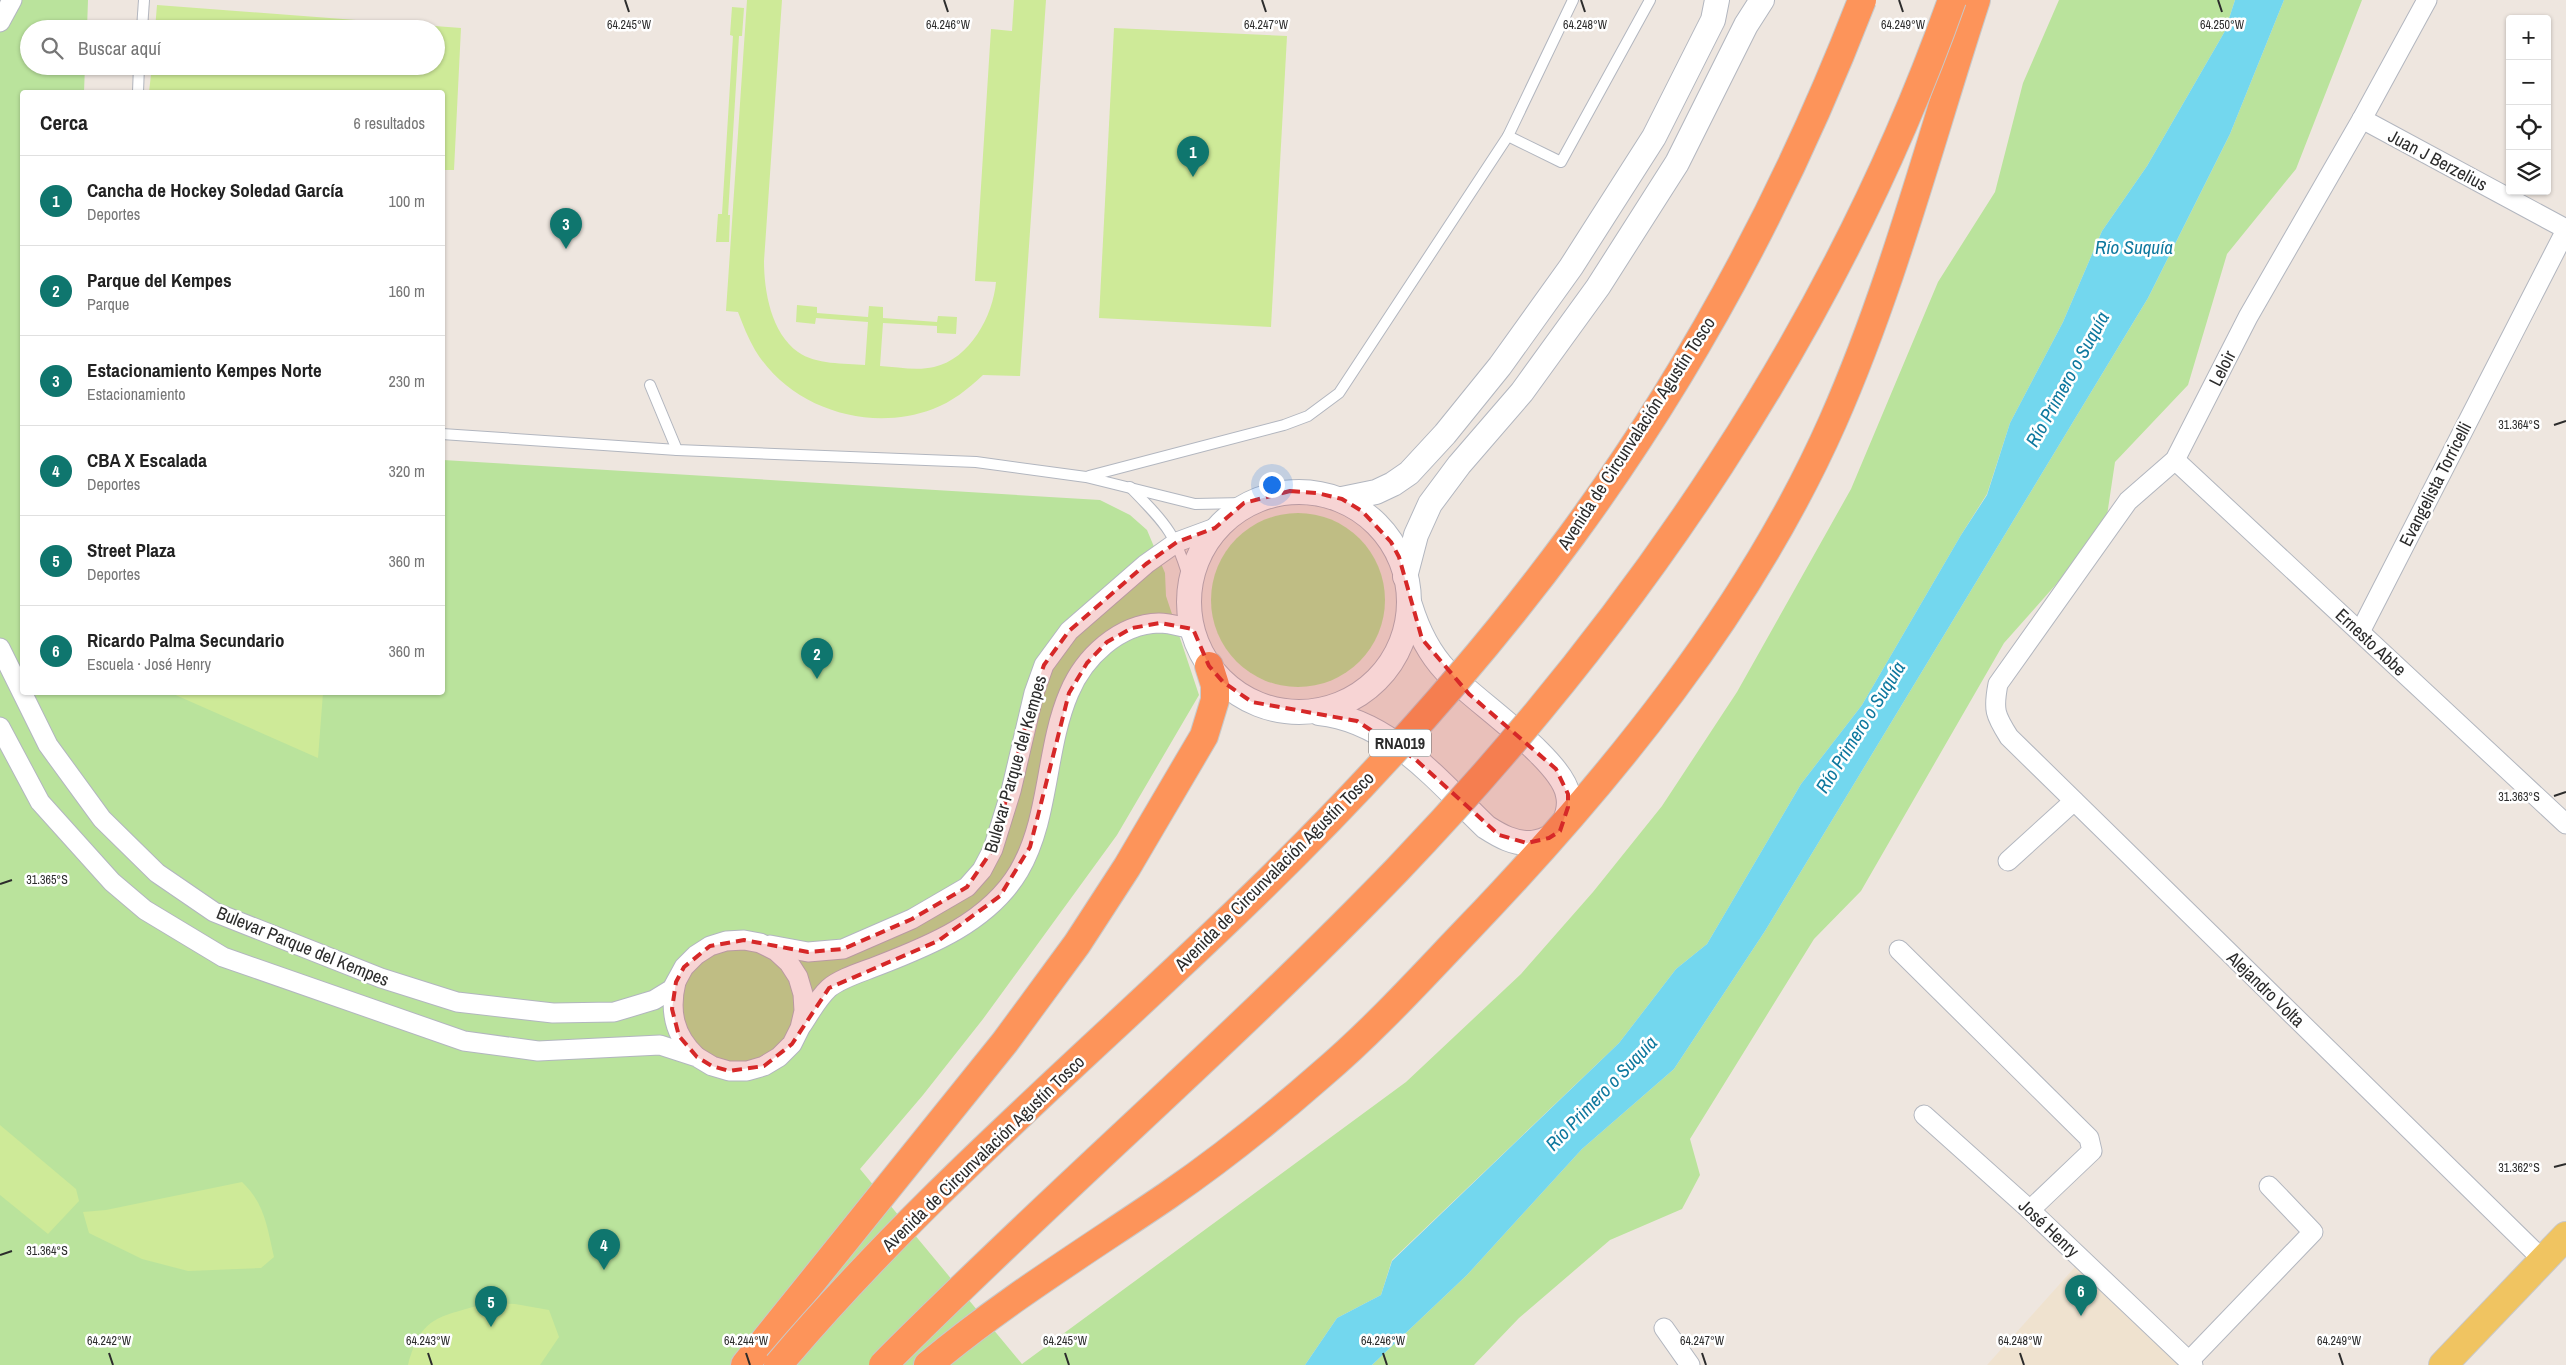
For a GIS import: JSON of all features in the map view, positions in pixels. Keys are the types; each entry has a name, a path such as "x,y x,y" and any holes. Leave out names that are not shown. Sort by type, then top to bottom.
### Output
{"highway":[{"path":"1840,58 1851,0"},
{"name":"Avenida de Circunvalación Agustín Tosco","path":"778,1365 893,1236 1185,961 1315,834 1430,711 1492,637 1574,532 1685,362 1768,214 1840,58 1862,0"},
{"path":"883,1365 1248,1017 1383,884 1496,762 1588,649 1679,528 1762,400 1798,336 1885,167 1952,0"},
{"path":"928,1365 968,1332 1025,1290 1165,1197 1260,1126 1323,1074 1380,1021 1560,830 1672,688 1723,619 1773,539 1833,420 1880,301 1976,0"},
{"path":"745,1365 1005,1042 1077,944 1127,867 1204,736 1215,700 1215,685 1209,666"}],"main road":[{"path":"2443,1365 2566,1236"}],"street":[{"path":"0,22 12,0"},
{"path":"1342,499 1376,492 1393,484 1409,472 1445,434 1500,366 1571,267 1654,137 1713,20 1717,0"},
{"path":"1310,712 1334,707 1351,700 1379,679 1398,652 1408,616 1406,586 1416,535 1430,504 1459,465 1522,392 1598,287 1677,163 1746,25 1762,0"},
{"name":"Leloir","path":"1995,715 1994,701 1998,684 2128,501 2175,460 2248,317 2362,120 2427,0"},
{"name":"Juan J Berzelius","path":"2362,120 2566,230"},
{"name":"Evangelista Torricelli","path":"2360,632 2566,230"},
{"name":"Ernesto Abbe","path":"2175,460 2566,824"},
{"path":"1290,491 1317,493 1342,499 1362,511 1391,542 1422,639 1445,670 1556,769 1568,794 1568,807 1560,830 1549,838 1527,843 1499,835 1486,827 1415,759 1371,728 1339,715 1282,710 1252,702 1223,682 1209,666 1199,647 1193,629 1189,599 1190,584 1198,554 1215,528 1244,503 1290,491"},
{"name":"Bulevar Parque del Kempes","path":"760,943 808,952 843,949 912,920 947,900 971,883 982,870 993,849 1011,791 1034,692 1044,665 1069,631 1146,564 1177,542 1215,528"},
{"name":"Bulevar Parque del Kempes","path":"800,1028 829,988 938,941 972,919 1000,896 1024,861 1034,835 1069,693 1087,663 1107,642 1132,628 1160,623 1193,629"},
{"name":"Bulevar Parque del Kempes","path":"0,648 20,688"},
{"name":"Bulevar Parque del Kempes","path":"23,695 48,745 102,819 157,873 214,912 381,978 457,1002 553,1013 614,1012 662,996 676,982"},
{"name":"Alejandro Volta","path":"1995,715 2009,737 2543,1260"},
{"name":"Bulevar Parque del Kempes","path":"0,726 40,802 112,882 145,910 223,958 464,1041 538,1051 590,1050 654,1045 696,1057"},
{"path":"2008,861 2074,801"},
{"path":"744,940 760,943 776,951 789,963 798,978 803,994 804,1011 800,1028 792,1044 779,1057 764,1066 747,1070 729,1071 712,1066 696,1057 687,1047 674,1023 672,1010 676,982 684,967 696,955 710,946 726,941 744,940"},
{"path":"1899,950 2089,1138 2092,1151 2030,1210"},
{"name":"José Henry","path":"1924,1115 2030,1210 2191,1363"},
{"path":"2191,1363 2313,1232 2269,1186"},
{"path":"1664,1328 1690,1365"}],"lane":[{"path":"143,20 144,0"},
{"path":"1086,477 1284,426 1308,416 1339,393 1508,136 1573,0"},
{"path":"1508,136 1561,162 1650,0"},
{"path":"138,90 139,75"},
{"path":"650,385 677,450"},
{"path":"445,434 677,450 976,462 1086,477 1129,486 1195,504 1244,503"},
{"path":"1129,486 1166,525 1177,542 1190,584"}],"highlighted area":[{"path":"1290,491 1317,493 1342,499 1362,511 1391,542 1399,557 1422,639 1469,694 1556,769 1568,794 1568,807 1560,831 1549,838 1527,843 1499,835 1415,759 1357,721 1252,702 1223,682 1209,666 1193,629 1160,623 1132,628 1107,642 1087,663 1069,693 1030,847 1000,896 938,941 829,988 792,1044 764,1066 729,1071 712,1066 697,1057 679,1036 672,1009 676,982 684,967 710,946 744,940 808,952 843,949 912,919 967,887 993,849 1034,693 1044,665 1069,631 1146,564 1177,542 1215,528 1244,503"}],"shaded area":[{"path":"2075,1267 2185,1365 1987,1365"}],"green space":[{"path":"0,0 88,0 87,20 20,20 20,75 85,75 84,90 20,90 20,695 445,695 445,460 1100,500 1130,515 1147,530 1165,573 1166,596 1199,695 1117,835 983,1019 923,1095 860,1169 1022,1364 1406,1082 1521,974 1593,892 1662,806 1737,692 1851,489 1938,282 1995,192 2023,83 2059,0 2235,0 2225,31 2147,166 2102,231 2063,322 2010,423 1987,494 1862,705 1801,784 1707,944 1676,969 1619,1043 1392,1260 1381,1295 1337,1318 1305,1365 0,1365"},
{"path":"747,0 782,0 764,261 768,298 775,323 789,344 805,356 830,363 865,365 868,322 816,318 815,324 796,322 797,305 817,307 817,313 868,317 869,306 883,307 883,318 937,322 938,316 957,317 956,334 937,333 937,326 883,323 880,366 914,369 934,367 958,355 969,346 985,322 994,295 996,282 975,281 991,29 1012,31 1014,0 1046,0 1020,376 983,375 947,403 908,416 883,418 858,416 834,411 810,401 789,387 770,370 755,350 738,312 726,311"},
{"path":"2284,0 2362,0 2296,169 2227,254 2188,385 2115,462 2105,529 2004,643 1861,891 1814,939 1690,1139 1700,1175 1682,1209 1610,1240 1519,1318 1474,1365 1372,1365 1467,1275 1582,1149 1674,1069 1765,931 2148,298 2230,134"},
{"path":"157,5 355,20 156,20"},
{"path":"732,7 744,8 742,36 739,36 728,215 730,215 729,242 716,242 718,214 722,214 733,36 730,35"},
{"path":"445,27 461,28 454,170 445,170 445,90 149,90 151,75 445,75"},
{"path":"1114,28 1287,36 1271,327 1099,318"},
{"path":"1298,513 1315,515 1339,523 1365,545 1375,559 1381,575 1385,600 1383,617 1375,641 1353,667 1339,677 1323,683 1298,687 1281,685 1257,677 1231,655 1221,641 1215,625 1211,600 1213,583 1221,559 1243,533 1257,523 1273,517"},
{"path":"176,695 323,695 318,758"},
{"path":"0,1125 76,1189 79,1201 48,1234 0,1195"},
{"path":"242,1182 256,1199 264,1216 274,1257 261,1268 188,1271 142,1259 89,1233 83,1212 106,1210"},
{"path":"486,1303 515,1304 549,1310 559,1337 540,1365 408,1365 420,1335 427,1326 445,1315"}],"water":[{"name":"Río Suquía","path":"2235,0 2284,0 2230,134 2148,298 1765,931 1674,1069 1582,1149 1467,1275 1372,1365 1305,1365 1337,1318 1381,1295 1392,1261 1619,1043 1676,969 1707,944 1801,784 1862,705 1961,535 1987,495 2010,423 2063,322 2102,231 2147,166 2225,31"}],"place":[{"name":"Cancha de Hockey Soledad García","path":"1193,177"},
{"name":"Estacionamiento Kempes Norte","path":"566,249"},
{"name":"Parque del Kempes","path":"817,679"},
{"name":"CBA X Escalada","path":"604,1270"},
{"name":"Ricardo Palma Secundario","path":"2081,1316"},
{"name":"Street Plaza","path":"491,1327"}],"water label":[{"name":"Río Primero o Suquía","path":"2067,379"},
{"name":"Río Primero o Suquía","path":"1860,727"},
{"name":"Río Primero o Suquía","path":"1601,1093"}]}
